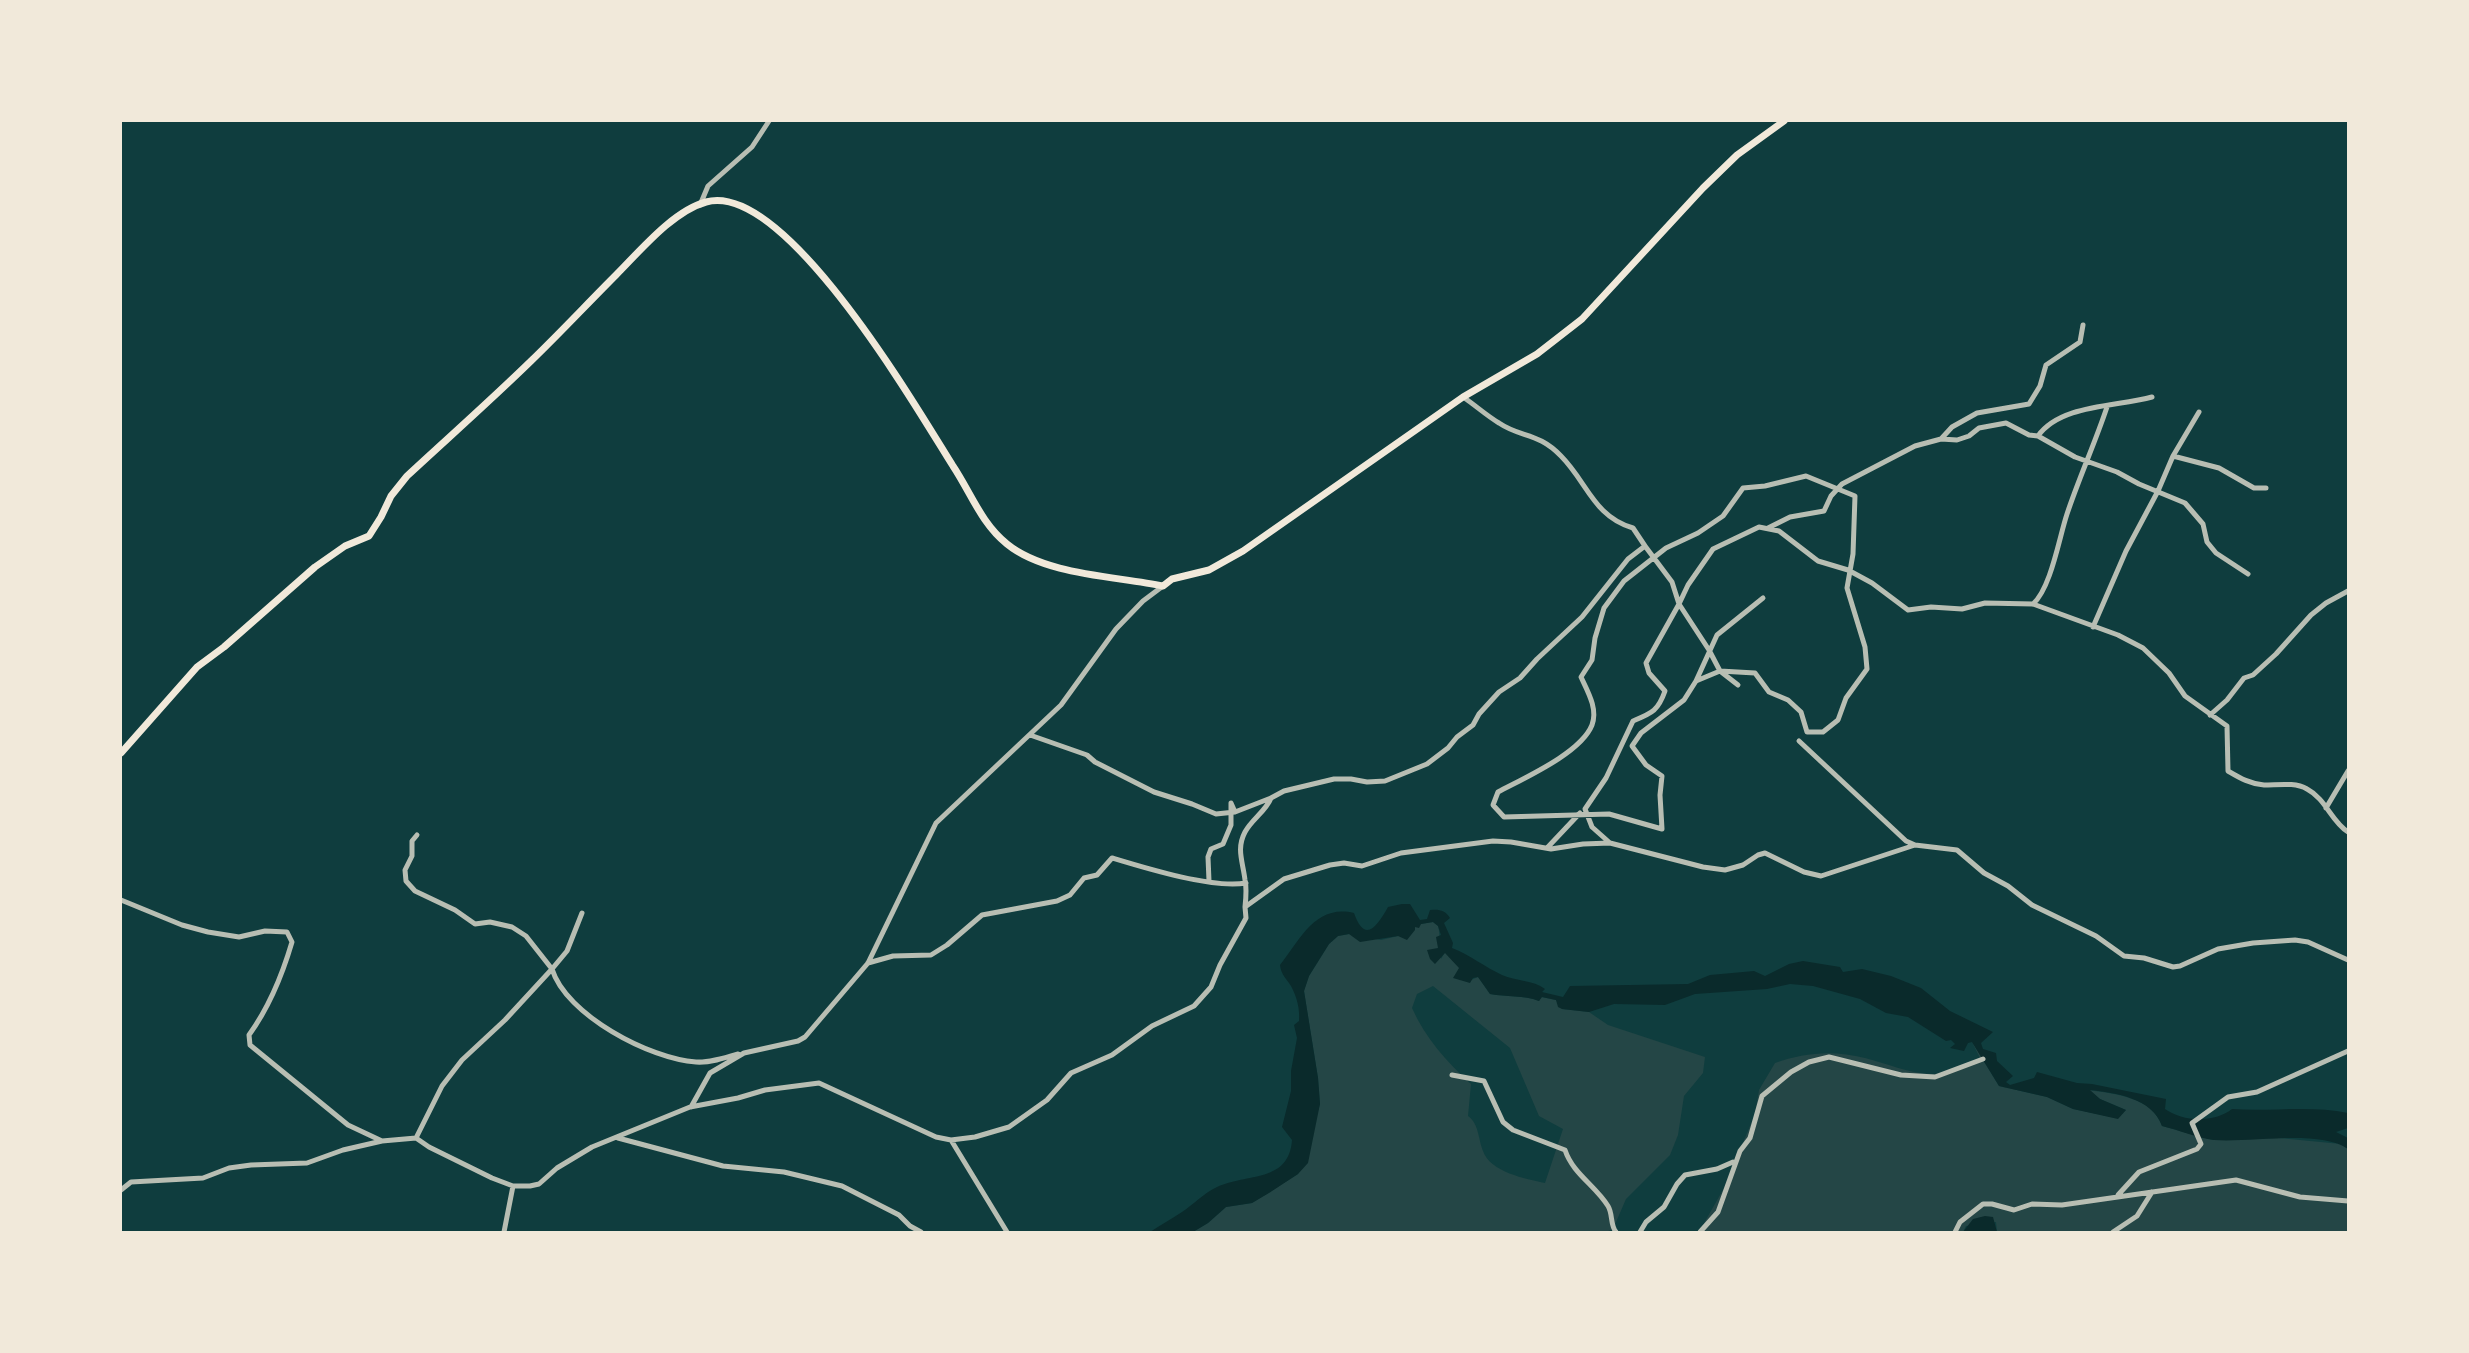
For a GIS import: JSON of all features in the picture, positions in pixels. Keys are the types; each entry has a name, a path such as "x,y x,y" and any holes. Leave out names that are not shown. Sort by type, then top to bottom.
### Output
{"main road":[{"path":"121,753 198,667 316,567 345,546 369,536 391,496 407,476 530,362 652,239 680,216 707,201 726,202 746,208 774,225 800,250 886,357 985,521 1007,544 1031,559 1063,568 1163,586 1172,579 1209,570 1243,551 1463,397 1537,354 1582,319 1737,155 1784,121"}],"street":[{"path":"700,205 708,186 752,147 769,121"},
{"path":"1941,439 1952,427 1977,413 2029,404 2040,386 2046,365 2080,342 2083,325"},
{"path":"1463,397 1500,424 1542,439 1576,473 1605,515 1619,524 1633,528 1672,582 1679,604 1720,671 1738,685"},
{"path":"2038,436 2044,428 2069,413 2152,397"},
{"path":"2033,604 2040,598 2068,511 2107,407"},
{"path":"2093,627 2126,551 2173,456 2199,412"},
{"path":"1768,528 1798,515 1824,511 1831,496 1842,484 1915,446 1941,439 1957,440 1969,436 1979,428 2006,423 2029,435 2038,436 2058,449 2185,503 2203,524 2207,542 2216,553 2248,574"},
{"path":"2173,456 2219,468 2254,488 2266,488"},
{"path":"1696,681 1720,671 1755,673 1769,692 1788,700 1801,712 1807,732 1822,732 1838,720 1846,698 1867,669 1865,647 1847,588 1853,554 1855,496 1806,476 1765,486 1743,488 1723,516 1698,533 1665,548 1624,581 1604,608 1592,660 1581,677 1592,699 1593,723 1582,742 1498,792 1493,805 1504,817 1609,814 1662,829 1662,776 1646,765 1632,746 1640,733 1684,700 1717,635 1763,598"},
{"path":"1547,848 1585,809 1606,778 1633,721 1649,715 1660,706 1665,691 1649,673 1646,663 1653,655 1688,585 1713,549 1759,527 1779,531 1818,561 1848,570 1908,610 1931,607 1962,609 1985,603 2033,604 2118,635 2143,648 2169,673 2185,696 2227,726 2228,771 2245,781 2262,785 2304,787 2320,796 2326,808 2348,832"},
{"path":"1030,735 1087,755 1095,762 1154,792 1216,814 1234,813 1284,791 1334,779 1385,781 1427,764 1448,748 1473,725 1499,692 1520,678 1583,617 1628,559 1645,545"},
{"path":"417,835 412,841 412,856 405,870 406,881 415,891 455,910 475,924 491,922 512,927 526,936 552,969 577,1008 600,1026 666,1055 696,1062 798,1041 805,1037 840,998 867,963 936,823 1061,705 1116,629 1143,601 1163,586"},
{"path":"2210,715 2227,701 2244,678 2253,675 2276,654 2311,615 2348,591"},
{"path":"1799,741 1906,841 1915,845 1957,850 1984,873 2008,886 2032,905 2096,936 2124,956 2144,958 2173,967 2218,949 2271,940 2295,940 2308,942 2348,960"},
{"path":"2326,808 2348,771"},
{"path":"121,1190 131,1182 203,1178 229,1168 251,1165 307,1163 343,1150 382,1141 416,1138 429,1147 513,1186 539,1184 592,1147 690,1107 765,1090 818,1083 936,1137 951,1140 984,1135 1009,1127 1047,1100 1071,1073 1112,1055 1153,1026 1194,1006 1211,987 1246,918 1246,883 1239,850 1244,834 1255,816 1268,805 1271,797"},
{"path":"1209,881 1208,857 1211,849 1223,844 1231,825 1231,803 1234,813"},
{"path":"1585,809 1592,827 1610,843"},
{"path":"1245,907 1284,879 1329,866 1344,863 1362,866 1401,853 1493,841 1551,849 1610,843 1703,867 1725,870 1743,865 1765,853 1804,872 1821,876 1915,845"},
{"path":"867,963 893,956 931,955 982,915 1057,901 1070,895 1084,878 1097,875 1112,858 1153,870 1209,881 1246,883"},
{"path":"121,909 122,900 182,925 239,937 265,931 286,932 292,942 285,966 264,1014 250,1035 250,1045 348,1125 382,1141"},
{"path":"416,1138 442,1086 462,1060 505,1020 567,951 582,913"},
{"path":"2117,1196 2139,1172 2197,1149 2201,1144 2192,1124 2224,1100 2233,1095 2257,1092 2348,1051"},
{"path":"690,1107 710,1073 744,1053"},
{"path":"1700,1232 1718,1212 1741,1151 1750,1138 1762,1096 1791,1072 1809,1062 1829,1057 1901,1074 1935,1077 1983,1059"},
{"path":"1452,1075 1484,1081 1503,1122 1513,1130 1565,1150 1569,1163 1609,1208 1616,1232"},
{"path":"618,1138 723,1166 785,1172 842,1186 899,1215 921,1232"},
{"path":"951,1140 1007,1232"},
{"path":"1640,1232 1646,1222 1664,1207 1685,1175 1733,1162"},
{"path":"1955,1232 1960,1222 1983,1204 2014,1210 2032,1204 2062,1205 2236,1180 2296,1196 2348,1201"},
{"path":"504,1232 513,1186"},
{"path":"2113,1232 2137,1216 2152,1192"}],"shaded area":[{"path":"1410,904 1420,920 1427,919 1430,910 1444,912 1450,918 1444,923 1453,943 1452,948 1502,975 1535,984 1545,989 1542,992 1563,997 1570,986 1688,984 1710,975 1754,971 1765,976 1789,964 1803,961 1840,967 1843,972 1862,969 1891,976 1921,988 1950,1011 1993,1032 1981,1043 1983,1049 1996,1053 1997,1061 2013,1076 2006,1082 2010,1085 2034,1078 2037,1072 2077,1083 2166,1099 2165,1109 2198,1119 2216,1117 2232,1109 2319,1109 2348,1113 2348,1128 2336,1132 2348,1138 2348,1149 2336,1143 2303,1138 2201,1138 2162,1126 2157,1117 2142,1103 2122,1095 2100,1091 2090,1090 2100,1099 2126,1110 2118,1119 2073,1109 2047,1097 1999,1086 1972,1042 1968,1043 1964,1051 1950,1048 1955,1044 1951,1040 1946,1041 1908,1017 1886,1013 1860,999 1813,986 1790,984 1767,989 1695,994 1665,1005 1614,1004 1589,1012 1562,1009 1558,1007 1556,1000 1542,997 1539,1001 1490,994 1478,977 1473,978 1470,983 1453,978 1459,968 1445,953 1435,964 1430,959 1427,950 1438,948 1436,937 1441,935 1438,926 1433,922 1415,927 1407,940 1398,936 1360,942 1349,934 1338,936 1329,944 1309,976 1304,991 1320,1104 1308,1163 1298,1174 1252,1203 1226,1207 1193,1232 1150,1232 1217,1187 1265,1174 1283,1164 1289,1154 1292,1140 1282,1127 1291,1091 1291,1071 1297,1038 1294,1025 1299,1021 1299,1017 1295,994 1280,965 1310,926 1329,914 1354,913 1358,923 1367,930 1376,925 1388,907"},
{"path":"1433,922 1438,926 1441,959 1445,952 1460,968 1458,971 1471,980 1478,977 1490,994 1539,1001 1541,997 1556,1000 1562,1009 1589,1012 1608,1025 1705,1057 1703,1073 1684,1096 1678,1135 1670,1155 1626,1199 1613,1229 1606,1232 1193,1232 1226,1207 1252,1203 1298,1174 1320,1104 1304,991 1309,976 1329,944 1338,936 1349,934 1381,940 1398,936 1421,924","holes":["1433,986 1510,1048 1539,1116 1563,1129 1545,1183 1510,1173 1487,1158 1476,1127 1468,1116 1471,1084 1430,1040 1412,1008 1417,994"]},
{"path":"1972,1042 1999,1086 2047,1097 2073,1109 2117,1118 2126,1110 2100,1099 2088,1090 2110,1093 2142,1103 2157,1116 2162,1126 2213,1140 2279,1138 2341,1144 2348,1149 2348,1232 1997,1232 1996,1222 1966,1226 1963,1232 1699,1232 1724,1188 1755,1114 1759,1090 1775,1063 1808,1054 1831,1053 1853,1055 1924,1074 1944,1073 1980,1058"},
{"path":"1993,1217 1997,1232 1963,1232 1973,1219"}]}
